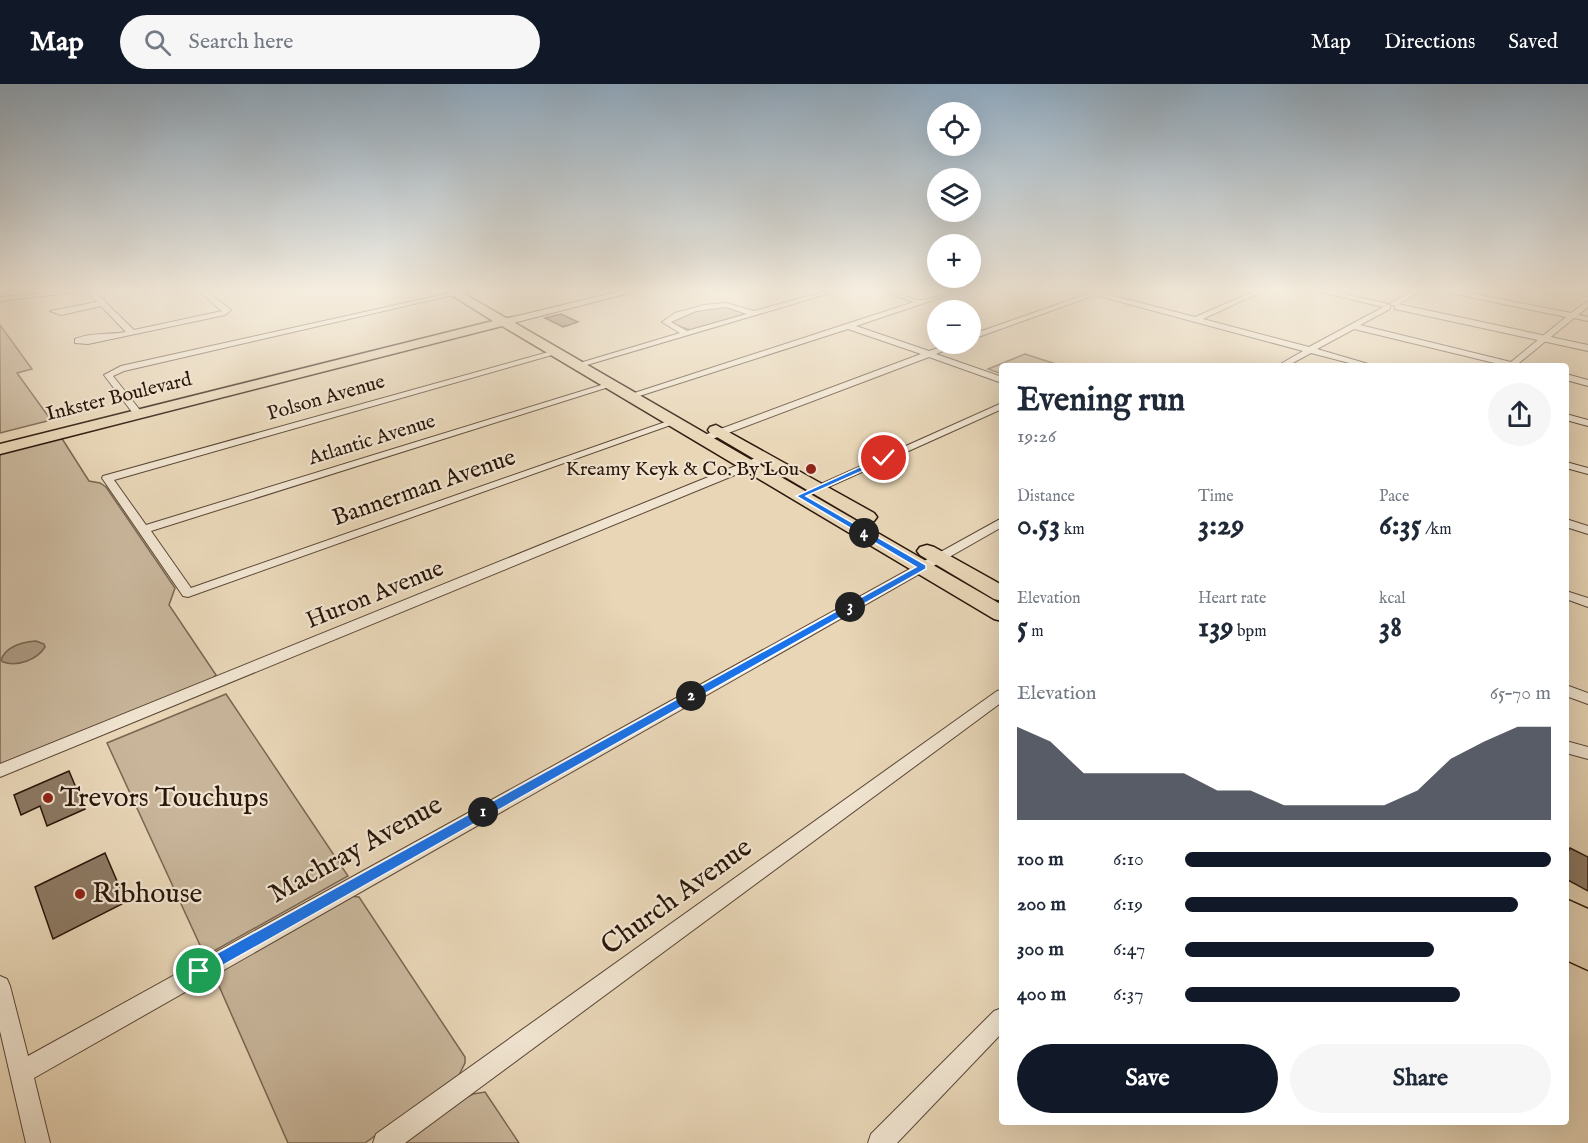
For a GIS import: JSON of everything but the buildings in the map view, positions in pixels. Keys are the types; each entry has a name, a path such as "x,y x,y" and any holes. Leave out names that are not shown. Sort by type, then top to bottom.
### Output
{"main road":[{"name":"Inkster Boulevard","path":"0,449 135,410 416,340"},
{"path":"537,340 555,353 585,363 610,385 638,393 674,422 800,496 930,563 999,593"},
{"path":"545,340 638,393 720,432 818,488 999,612"},
{"name":"Inkster Boulevard","path":"0,437 135,410"},
{"path":"1569,915 1588,925"},
{"path":"1569,944 1588,955"}],"street":[{"path":"135,410 108,375 132,366 244,340"},
{"path":"585,363 661,340"},
{"path":"638,393 803,340"},
{"path":"889,340 927,354"},
{"path":"1274,340 1360,363"},
{"path":"1286,363 1327,340"},
{"path":"1411,340 1503,363"},
{"path":"1518,363 1543,340"},
{"path":"1552,340 1588,348"},
{"name":"Polson Avenue","path":"143,530 107,478 555,353"},
{"path":"703,439 928,354 999,379"},
{"path":"1569,378 1588,382"},
{"name":"Atlantic Avenue","path":"143,530 610,385"},
{"path":"800,496 999,407"},
{"path":"1569,418 1588,423"},
{"name":"Bannerman Avenue","path":"143,530 188,594 674,422"},
{"name":"Huron Avenue","path":"0,771 765,458"},
{"path":"1569,466 1588,471"},
{"name":"Machray Avenue","path":"22,1072 999,524"},
{"path":"1569,524 1588,530"},
{"path":"1569,596 1588,603"},
{"path":"1569,691 1588,699"},
{"name":"Church Avenue","path":"385,1143 999,697"},
{"path":"1569,748 1588,753"},
{"path":"0,986 39,1143"},
{"path":"880,1143 999,1021"}],"shaded area":[{"path":"0,340 11,340 32,369 17,373 51,420 0,433"},
{"path":"1025,354 1053,363 1003,363"},
{"path":"999,365 999,373 988,369"},
{"path":"61,437 89,481 106,487 175,588 169,605 216,675 212,679 0,764 0,452"},
{"path":"36,641 44,644 45,647 32,659 14,664 1,660 11,648"},
{"path":"226,694 348,876 205,956 107,743"},
{"path":"349,896 359,897 465,1057 465,1063 459,1075 365,1143 288,1143 215,977 216,973"},
{"path":"485,1092 519,1143 405,1143 467,1097"}],"place":[{"name":"Kreamy Keyk & Co. By Lou","path":"811,469"},
{"name":"Trevors Touchups","path":"48,798"},
{"name":"Ribhouse","path":"80,894"}],"route":[{"path":"199,971 923,567 800,496 884,458"}]}
